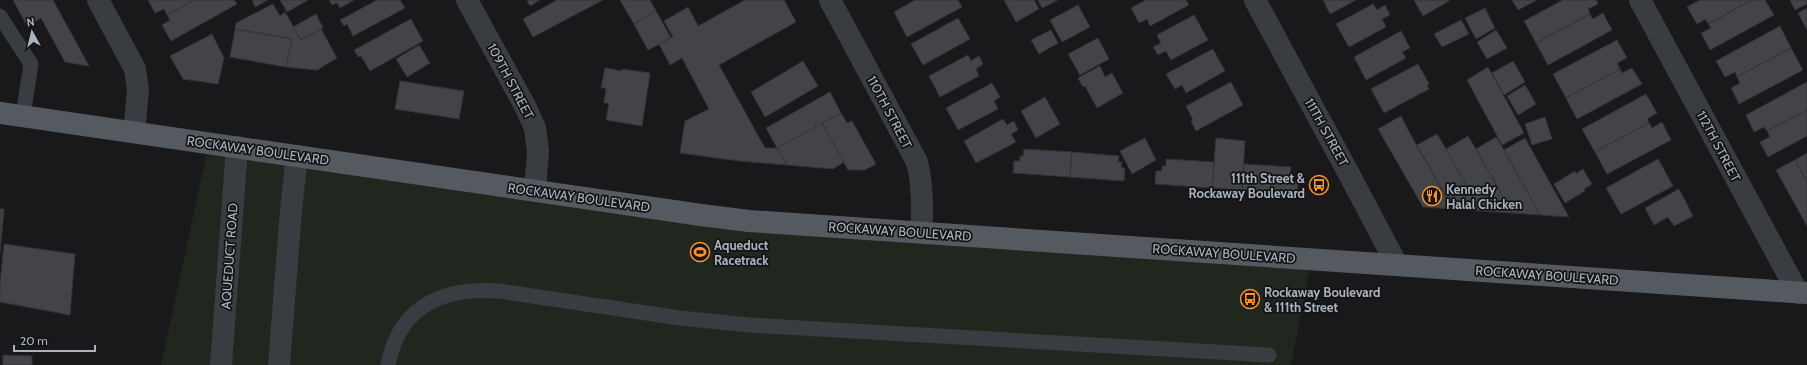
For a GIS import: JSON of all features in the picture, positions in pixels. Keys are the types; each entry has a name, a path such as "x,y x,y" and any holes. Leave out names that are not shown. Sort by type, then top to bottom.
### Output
{"main road":[{"name":"ROCKAWAY BOULEVARD","path":"0,113 719,217 793,224 1803,293"}],"street":[{"path":"98,0 135,69 138,90 134,132"},
{"name":"109TH STREET","path":"467,0 525,106 534,128 538,151 535,190"},
{"name":"110TH STREET","path":"830,0 917,162 922,180 923,195 921,232"},
{"name":"111TH STREET","path":"1255,0 1397,265"},
{"name":"112TH STREET","path":"1640,0 1803,293"},
{"name":"AQUEDUCT ROAD","path":"221,365 237,147"},
{"path":"279,365 291,210 297,156"}],"lane":[{"path":"0,16 31,64 23,116"},
{"path":"388,365 395,340 414,314 438,298 456,292 472,290 498,291 680,318 749,325 1269,354"}],"shaded area":[{"name":"Aqueduct Racetrack","path":"209,143 719,217 1312,259 1291,365 161,365"}],"building":[{"path":"13,0 53,0 89,66 65,62 41,18 27,26"},
{"path":"148,0 194,0 167,15 164,9 155,13"},
{"path":"194,0 234,0 237,4 171,41 162,25 170,20 167,15"},
{"path":"252,0 268,0 255,7"},
{"path":"280,0 308,0 287,12"},
{"path":"329,0 354,0 340,8 337,3 332,5"},
{"path":"377,0 400,0 405,8 353,36 347,24 344,26 340,20"},
{"path":"527,0 540,0 530,6"},
{"path":"557,0 603,0 533,37 523,19"},
{"path":"620,0 650,0 656,11 634,24"},
{"path":"745,0 784,0 796,22 719,65 765,148 777,148 787,165 739,161 680,153 685,121 709,109 682,58 670,65 659,44 673,37 664,21 688,7 698,26"},
{"path":"915,0 958,0 962,7 907,37 894,12"},
{"path":"1004,0 1034,0 1039,9 1016,22"},
{"path":"1038,0 1058,0 1042,8"},
{"path":"1146,0 1186,0 1189,5 1150,26 1147,19 1139,23 1131,8"},
{"path":"1323,0 1356,0 1330,14"},
{"path":"1414,0 1449,0 1449,1 1423,16"},
{"path":"1512,0 1537,0 1518,10"},
{"path":"1563,0 1596,0 1598,4 1588,9 1590,14 1536,43 1524,21"},
{"path":"1700,0 1752,0 1708,24 1706,19 1697,24 1687,7"},
{"path":"1752,0 1765,0 1774,15 1710,50 1701,33 1711,28 1708,24"},
{"path":"1790,0 1807,0 1807,4 1795,10"},
{"path":"273,4 280,16 285,12 301,40 321,29 337,58 317,70 286,67 292,39 235,29 236,23"},
{"path":"1373,4 1377,10 1385,5 1390,15 1382,19 1386,27 1349,47 1336,24"},
{"path":"1078,5 1090,27 1062,42 1050,20"},
{"path":"1485,8 1495,28 1476,39 1465,18"},
{"path":"1807,8 1807,30 1798,13"},
{"path":"656,11 671,38 648,50 634,24"},
{"path":"1603,13 1612,30 1548,65 1536,43 1590,14 1593,19"},
{"path":"316,14 323,28 301,40 293,27"},
{"path":"1194,15 1208,40 1171,60 1166,51 1158,55 1153,47 1161,43 1157,35"},
{"path":"958,18 970,39 923,65 911,44"},
{"path":"411,19 423,41 370,71 361,56 358,57 354,50"},
{"path":"1461,20 1469,34 1442,47 1434,34"},
{"path":"1780,26 1791,48 1737,77 1735,72 1725,77 1716,61"},
{"path":"235,29 292,39 286,67 230,57"},
{"path":"1051,30 1058,43 1039,54 1031,40"},
{"path":"1496,30 1507,48 1487,59 1477,42"},
{"path":"1401,31 1410,48 1402,52 1406,58 1366,80 1354,57"},
{"path":"212,34 224,58 218,84 183,79 170,56"},
{"path":"1098,38 1109,59 1080,75 1068,54"},
{"path":"1617,40 1627,58 1617,63 1620,69 1566,98 1553,74"},
{"path":"419,45 430,63 407,77 396,59"},
{"path":"1791,48 1803,70 1739,104 1731,88 1740,83 1737,77"},
{"path":"1213,49 1225,71 1186,93 1182,85 1175,89 1166,74"},
{"path":"968,55 971,61 979,56 983,64 976,69 979,76 940,97 929,76"},
{"path":"803,61 818,86 765,117 751,92"},
{"path":"1513,61 1525,82 1504,95 1492,73"},
{"path":"1418,64 1429,84 1427,85 1429,89 1384,113 1371,89"},
{"path":"1100,66 1105,77 1112,73 1123,93 1097,108 1085,86 1083,87 1078,78"},
{"path":"1488,67 1524,133 1502,145 1467,80"},
{"path":"605,68 650,73 642,126 606,120 609,103 604,103 606,88 601,88"},
{"path":"1632,68 1642,84 1577,119 1566,98 1620,69 1622,73"},
{"path":"400,81 464,91 459,119 395,109"},
{"path":"1231,82 1243,105 1196,131 1191,121 1193,120 1186,106"},
{"path":"1807,82 1807,110 1767,131 1764,127 1754,132 1746,115"},
{"path":"992,83 1000,97 994,101 998,109 958,130 946,108"},
{"path":"1525,85 1536,104 1518,115 1507,96"},
{"path":"830,92 841,113 777,148 766,128"},
{"path":"1646,94 1657,113 1647,119 1649,123 1595,152 1582,129"},
{"path":"1045,97 1060,124 1036,138 1021,111"},
{"path":"1807,110 1807,136 1768,157 1760,142 1770,137 1767,131"},
{"path":"841,113 847,123 852,121 876,164 865,170 848,170 822,123"},
{"path":"1401,116 1453,209 1423,207 1378,129"},
{"path":"1545,117 1552,139 1532,145 1525,124"},
{"path":"1003,119 1007,125 1014,121 1018,130 1011,134 1016,142 976,163 964,141"},
{"path":"1662,122 1671,140 1607,174 1595,152 1649,123 1652,128"},
{"path":"822,123 844,162 833,169 787,165 777,148"},
{"path":"1437,134 1481,211 1453,209 1417,145"},
{"path":"1468,136 1512,213 1481,211 1446,149"},
{"path":"1496,137 1540,215 1512,213 1476,149"},
{"path":"1145,138 1156,160 1132,174 1120,151"},
{"path":"1216,138 1245,141 1242,190 1212,188"},
{"path":"1525,138 1569,217 1540,215 1504,150"},
{"path":"1024,149 1072,152 1070,177 1013,173 1014,161 1020,161 1020,156 1023,156"},
{"path":"1072,152 1119,156 1118,162 1122,162 1121,168 1125,168 1124,181 1070,177"},
{"path":"1807,153 1807,182 1795,160"},
{"path":"1166,159 1214,162 1212,188 1155,184 1156,171 1162,171 1162,166 1166,166"},
{"path":"1658,159 1673,186 1621,214 1606,188"},
{"path":"1795,160 1807,182 1807,226 1776,170"},
{"path":"1244,164 1291,167 1290,174 1294,174 1293,181 1298,181 1297,194 1242,190"},
{"path":"1583,169 1592,184 1584,189 1585,191 1565,203 1554,184 1575,171 1576,174"},
{"path":"1679,189 1693,216 1674,226 1668,217 1654,225 1645,208"},
{"path":"0,209 4,209 0,253"},
{"path":"4,244 75,254 70,315 0,302 0,283"},
{"path":"3,355 32,356 32,365 3,365"}],"place":[{"name":"111th Street & Rockaway Boulevard","path":"1319,185"},
{"name":"Kennedy Halal Chicken","path":"1432,196"},
{"name":"Aqueduct Racetrack","path":"700,252"},
{"name":"Rockaway Boulevard & 111th Street","path":"1250,299"}]}
